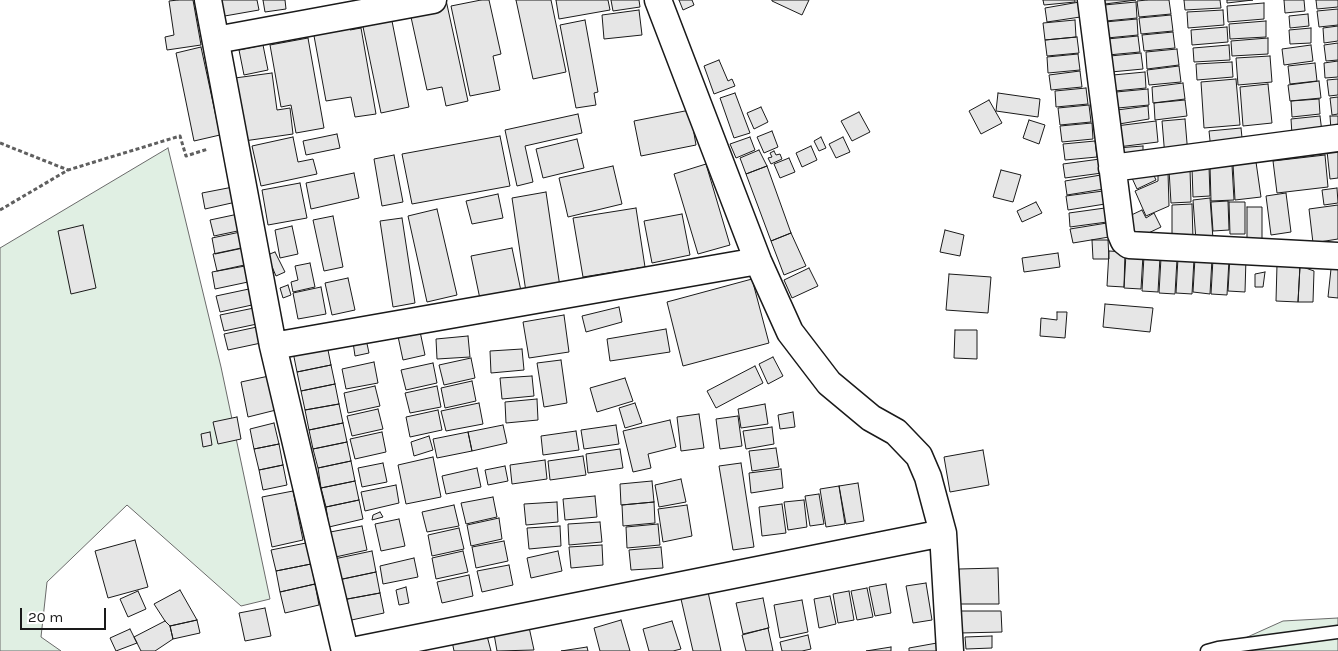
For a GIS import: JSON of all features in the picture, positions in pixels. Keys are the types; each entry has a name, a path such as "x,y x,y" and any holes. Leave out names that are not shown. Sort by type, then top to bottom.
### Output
{"street":[{"path":"208,0 273,346 345,651"},
{"path":"216,40 433,0"},
{"path":"658,0 758,261 790,332 829,383 871,418 896,432 919,456 928,477 943,533 950,651"},
{"path":"1091,0 1121,234 1124,241 1129,245 1338,256"},
{"path":"1112,168 1338,138"},
{"path":"273,346 758,261"},
{"path":"352,651 943,533"}],"lane":[{"path":"1207,651 1338,632"}],"path":[{"path":"0,210 68,170 180,136 186,156 234,140"},
{"path":"0,142 68,170"}],"green space":[{"path":"168,148 221,367 270,599 241,606 127,505 47,582 41,637 61,651 0,651 0,248"},
{"path":"1338,618 1338,651 1243,651 1243,639 1283,621"}],"building":[{"path":"193,0 201,45 167,50 165,37 174,35 169,1"},
{"path":"216,0 257,0 259,10 219,17"},
{"path":"263,0 285,0 286,9 265,12"},
{"path":"446,0 468,101 446,106 442,87 427,90 409,8"},
{"path":"489,0 501,54 493,56 500,90 470,96 451,6"},
{"path":"516,0 551,0 566,72 533,79"},
{"path":"556,0 608,0 610,10 559,19"},
{"path":"611,0 639,0 640,7 613,11"},
{"path":"679,0 692,0 694,5 683,10"},
{"path":"772,0 809,0 802,15"},
{"path":"1043,0 1075,0 1075,2 1044,5"},
{"path":"1104,0 1136,0 1105,4"},
{"path":"1169,0 1171,14 1139,17 1137,1"},
{"path":"1184,0 1220,0 1221,8 1185,10"},
{"path":"1227,0 1253,0 1227,3"},
{"path":"1284,0 1304,0 1305,11 1285,13"},
{"path":"1316,0 1338,0 1338,7 1317,9"},
{"path":"1085,1 1087,16 1047,22 1045,8"},
{"path":"1136,2 1137,18 1106,21 1104,5"},
{"path":"1264,3 1264,19 1228,22 1227,6"},
{"path":"1338,9 1338,25 1319,27 1317,11"},
{"path":"639,10 642,35 604,39 602,15"},
{"path":"1223,10 1224,25 1188,28 1187,12"},
{"path":"1308,14 1309,26 1290,28 1289,16"},
{"path":"1171,15 1173,31 1141,34 1139,18"},
{"path":"391,16 409,107 381,113 362,22"},
{"path":"348,19 350,30 361,28 376,114 355,117 351,97 326,101 312,25"},
{"path":"1137,19 1138,35 1107,38 1105,22"},
{"path":"585,20 598,92 594,93 596,105 576,108 560,25"},
{"path":"1075,20 1076,37 1045,40 1043,23"},
{"path":"1266,21 1266,37 1230,39 1229,24"},
{"path":"1338,26 1338,41 1324,43 1323,28"},
{"path":"1227,27 1228,42 1192,45 1191,30"},
{"path":"1311,28 1311,43 1290,44 1289,30"},
{"path":"1173,32 1175,48 1144,51 1142,35"},
{"path":"1138,36 1140,52 1108,55 1107,39"},
{"path":"1077,37 1079,53 1047,56 1045,40"},
{"path":"308,38 324,128 296,133 291,105 281,107 270,45"},
{"path":"1268,38 1268,54 1232,56 1231,41"},
{"path":"1338,43 1338,60 1326,61 1324,45"},
{"path":"263,45 268,70 244,75 239,50"},
{"path":"1229,45 1230,60 1194,62 1193,48"},
{"path":"1311,45 1313,61 1284,65 1282,49"},
{"path":"201,47 220,135 194,141 176,53"},
{"path":"1177,49 1179,65 1147,69 1146,52"},
{"path":"1141,53 1143,69 1111,72 1110,56"},
{"path":"1078,54 1080,70 1048,73 1047,57"},
{"path":"1270,56 1272,82 1238,85 1236,58"},
{"path":"719,60 728,81 732,79 735,86 714,94 704,66"},
{"path":"1338,61 1338,77 1325,78 1324,63"},
{"path":"1232,62 1233,77 1197,80 1196,64"},
{"path":"1315,63 1317,81 1290,84 1288,66"},
{"path":"1179,66 1181,82 1149,85 1147,70"},
{"path":"1080,71 1082,87 1051,90 1049,75"},
{"path":"1145,72 1146,88 1115,91 1113,75"},
{"path":"272,73 277,110 290,108 293,134 244,141 235,78"},
{"path":"1236,79 1240,125 1204,128 1201,82"},
{"path":"1338,79 1338,95 1329,96 1327,80"},
{"path":"1319,81 1321,98 1290,101 1288,85"},
{"path":"1183,83 1185,99 1153,103 1152,87"},
{"path":"1268,84 1272,123 1243,126 1240,87"},
{"path":"1086,88 1088,104 1056,107 1055,91"},
{"path":"1148,89 1149,105 1118,108 1116,92"},
{"path":"735,93 750,133 734,138 720,98"},
{"path":"998,93 1040,99 1038,117 996,111"},
{"path":"1338,97 1338,114 1332,115 1330,98"},
{"path":"1319,99 1320,114 1292,117 1291,101"},
{"path":"989,100 1002,123 981,134 969,111"},
{"path":"1185,100 1187,116 1155,120 1154,103"},
{"path":"1089,105 1091,122 1060,125 1058,108"},
{"path":"1148,106 1149,119 1119,124 1117,110"},
{"path":"761,107 768,122 754,129 747,113"},
{"path":"690,110 696,145 641,156 634,121"},
{"path":"859,112 870,132 852,141 841,121"},
{"path":"578,114 582,133 525,146 533,182 517,186 505,130"},
{"path":"1320,116 1322,132 1292,135 1291,119"},
{"path":"1330,116 1338,116 1338,130 1331,130"},
{"path":"1185,119 1188,155 1165,157 1162,121"},
{"path":"1029,120 1045,125 1039,144 1023,138"},
{"path":"1156,121 1158,142 1118,147 1116,126"},
{"path":"1092,123 1093,139 1062,142 1060,126"},
{"path":"1241,128 1243,147 1211,150 1209,131"},
{"path":"772,131 778,147 764,153 757,137"},
{"path":"337,134 340,148 306,155 303,141"},
{"path":"500,136 510,186 412,204 402,154"},
{"path":"293,137 298,162 313,159 317,174 261,186 252,146"},
{"path":"750,137 755,150 736,158 730,144"},
{"path":"821,137 826,148 819,151 814,141"},
{"path":"843,137 850,152 836,158 829,144"},
{"path":"577,139 584,168 543,178 536,149"},
{"path":"1095,141 1097,157 1065,160 1063,144"},
{"path":"811,146 817,160 802,167 796,153"},
{"path":"1143,146 1143,156 1117,157 1117,148"},
{"path":"759,150 767,166 746,174 740,158"},
{"path":"1338,150 1338,178 1330,179 1327,151"},
{"path":"774,151 776,155 780,154 782,159 771,164 768,158 772,157 770,153"},
{"path":"394,155 403,202 382,206 374,159"},
{"path":"1325,155 1328,187 1277,193 1273,161"},
{"path":"789,158 795,172 780,178 774,164"},
{"path":"1100,159 1102,173 1065,178 1063,164"},
{"path":"1256,162 1261,197 1235,200 1233,164"},
{"path":"706,164 730,245 698,254 674,174"},
{"path":"1232,165 1234,200 1211,201 1210,166"},
{"path":"613,166 622,204 568,217 559,178"},
{"path":"767,166 791,233 771,241 746,174"},
{"path":"1209,166 1210,196 1193,197 1192,168"},
{"path":"1151,169 1156,180 1137,189 1132,178"},
{"path":"1190,169 1191,202 1171,203 1169,170"},
{"path":"1001,170 1021,175 1013,202 993,197"},
{"path":"1158,171 1168,172 1169,206 1146,216 1135,191 1158,181"},
{"path":"354,173 359,198 311,209 306,183"},
{"path":"1101,175 1104,189 1067,195 1065,181"},
{"path":"300,183 307,218 268,225 262,190"},
{"path":"233,187 236,202 205,209 202,193"},
{"path":"1337,188 1338,203 1324,205 1322,190"},
{"path":"1103,191 1105,204 1068,210 1066,196"},
{"path":"546,192 560,287 526,292 512,198"},
{"path":"1286,193 1291,232 1271,235 1266,196"},
{"path":"498,194 503,218 472,224 466,201"},
{"path":"1210,198 1213,239 1196,241 1193,200"},
{"path":"1228,201 1229,230 1213,231 1211,202"},
{"path":"1036,202 1042,213 1022,222 1017,211"},
{"path":"1229,202 1245,202 1245,234 1230,234"},
{"path":"1192,204 1193,239 1172,240 1172,205"},
{"path":"1338,205 1338,239 1313,243 1309,209"},
{"path":"1247,207 1262,207 1262,240 1247,240"},
{"path":"636,208 645,267 583,277 573,218"},
{"path":"1105,208 1107,222 1070,227 1069,213"},
{"path":"437,209 457,295 427,302 408,216"},
{"path":"1142,210 1146,218 1154,213 1161,227 1136,239 1125,218"},
{"path":"243,213 247,229 214,236 210,220"},
{"path":"682,214 690,255 652,263 644,221"},
{"path":"333,216 343,267 324,271 313,220"},
{"path":"402,218 415,303 393,307 380,221"},
{"path":"1107,223 1109,237 1073,243 1070,229"},
{"path":"83,225 96,288 71,294 58,231"},
{"path":"292,226 298,254 280,258 275,230"},
{"path":"945,230 964,235 960,256 940,252"},
{"path":"245,231 248,247 215,254 212,238"},
{"path":"791,233 806,266 784,275 771,241"},
{"path":"1092,240 1108,240 1109,259 1093,259"},
{"path":"246,247 249,264 217,271 213,254"},
{"path":"512,248 521,291 480,299 471,256"},
{"path":"1109,251 1125,252 1124,287 1107,286"},
{"path":"275,252 285,272 276,276 267,255"},
{"path":"1058,253 1060,267 1024,272 1022,258"},
{"path":"1126,254 1143,255 1141,289 1124,288"},
{"path":"1144,256 1160,257 1158,292 1142,291"},
{"path":"1230,256 1246,258 1245,292 1228,291"},
{"path":"1161,258 1177,259 1175,294 1159,293"},
{"path":"1178,258 1194,259 1192,294 1176,293"},
{"path":"1195,258 1212,259 1210,294 1193,292"},
{"path":"1213,259 1229,260 1227,295 1211,294"},
{"path":"310,263 315,287 293,292 291,282 298,280 295,266"},
{"path":"1277,265 1300,266 1298,302 1276,301"},
{"path":"245,266 248,282 215,289 212,272"},
{"path":"1300,266 1314,271 1313,302 1298,302"},
{"path":"809,268 818,286 792,298 784,280"},
{"path":"1331,269 1338,269 1338,298 1328,297"},
{"path":"1265,272 1263,287 1255,287 1255,274"},
{"path":"949,274 991,277 988,313 946,310"},
{"path":"348,278 355,310 332,315 325,283"},
{"path":"752,279 769,343 683,366 667,302"},
{"path":"288,285 291,295 283,298 280,288"},
{"path":"321,287 326,314 298,319 293,293"},
{"path":"249,289 252,305 220,312 216,296"},
{"path":"1105,304 1153,308 1150,332 1103,327"},
{"path":"619,307 622,322 586,332 582,316"},
{"path":"254,308 257,324 224,331 220,315"},
{"path":"1057,312 1067,312 1065,338 1040,336 1041,318 1057,320"},
{"path":"564,315 569,352 529,358 523,322"},
{"path":"418,322 425,355 403,360 396,327"},
{"path":"257,327 261,343 228,350 224,334"},
{"path":"666,329 670,352 610,361 607,339"},
{"path":"955,330 977,330 977,359 954,358"},
{"path":"468,336 470,357 437,359 436,339"},
{"path":"366,339 369,353 355,356 353,342"},
{"path":"327,345 331,365 297,372 293,352"},
{"path":"522,349 524,370 491,373 490,351"},
{"path":"773,357 783,376 768,384 759,364"},
{"path":"471,358 475,378 444,385 439,365"},
{"path":"561,360 567,403 544,407 537,363"},
{"path":"374,362 378,383 346,389 342,369"},
{"path":"433,363 437,383 406,390 401,370"},
{"path":"331,365 335,384 301,391 297,372"},
{"path":"755,366 763,383 716,408 707,391"},
{"path":"269,376 276,410 248,417 241,382"},
{"path":"532,376 534,396 502,399 500,378"},
{"path":"625,378 633,401 597,412 590,388"},
{"path":"472,381 476,401 445,408 441,388"},
{"path":"335,384 339,404 305,410 301,391"},
{"path":"375,386 380,406 348,413 344,393"},
{"path":"437,386 441,407 410,413 405,393"},
{"path":"537,399 538,420 506,423 505,402"},
{"path":"479,403 483,424 446,431 441,411"},
{"path":"635,403 642,423 625,428 619,408"},
{"path":"339,404 343,423 309,430 305,410"},
{"path":"765,404 768,424 741,428 738,409"},
{"path":"378,409 383,429 352,436 347,416"},
{"path":"438,410 442,430 410,437 406,417"},
{"path":"793,412 795,427 780,429 778,415"},
{"path":"699,414 704,448 681,451 677,417"},
{"path":"738,416 742,446 720,449 716,419"},
{"path":"237,417 241,439 218,444 213,422"},
{"path":"670,420 676,447 648,454 651,468 633,472 623,431"},
{"path":"274,423 279,444 254,449 250,429"},
{"path":"343,423 347,442 313,449 309,430"},
{"path":"503,425 507,443 472,451 468,432"},
{"path":"616,425 619,444 584,449 581,430"},
{"path":"772,427 774,444 746,449 743,431"},
{"path":"576,431 579,450 543,455 541,436"},
{"path":"210,432 212,445 203,447 201,434"},
{"path":"382,432 386,452 355,459 350,439"},
{"path":"468,432 472,451 437,458 433,439"},
{"path":"429,436 433,450 414,456 411,442"},
{"path":"347,442 351,461 318,468 313,449"},
{"path":"279,444 283,465 259,470 254,449"},
{"path":"776,448 779,467 752,471 749,451"},
{"path":"620,449 623,468 588,473 586,454"},
{"path":"983,450 989,485 950,492 944,457"},
{"path":"583,456 586,475 550,480 548,461"},
{"path":"433,457 441,497 406,504 398,465"},
{"path":"545,460 547,479 512,484 510,465"},
{"path":"351,461 355,481 321,488 318,468"},
{"path":"383,463 387,482 362,487 358,468"},
{"path":"741,463 754,547 733,550 719,466"},
{"path":"283,465 287,485 263,490 259,470"},
{"path":"505,466 508,481 488,485 485,470"},
{"path":"477,468 481,487 446,494 442,476"},
{"path":"781,469 783,488 751,493 749,473"},
{"path":"681,479 686,502 659,507 655,485"},
{"path":"355,481 359,500 326,507 321,488"},
{"path":"652,481 654,502 621,505 620,484"},
{"path":"858,483 864,521 846,524 839,486"},
{"path":"396,485 399,503 365,511 361,492"},
{"path":"839,486 845,524 826,527 820,489"},
{"path":"293,491 303,540 272,547 262,497"},
{"path":"819,494 824,524 810,526 805,496"},
{"path":"595,496 597,517 565,520 563,499"},
{"path":"493,497 497,517 466,524 461,503"},
{"path":"359,500 363,519 329,527 326,507"},
{"path":"804,500 807,527 788,530 784,502"},
{"path":"557,502 558,522 526,525 524,504"},
{"path":"654,502 655,523 623,526 622,505"},
{"path":"782,504 786,533 762,536 759,507"},
{"path":"454,505 459,526 427,532 422,512"},
{"path":"687,505 692,536 663,542 658,509"},
{"path":"380,512 383,517 372,520 373,515"},
{"path":"499,518 502,539 471,546 467,525"},
{"path":"399,519 405,546 381,551 375,524"},
{"path":"600,522 602,542 569,545 568,524"},
{"path":"658,524 660,545 627,548 626,527"},
{"path":"362,526 367,550 331,558 325,533"},
{"path":"560,526 561,546 529,549 527,528"},
{"path":"459,528 464,549 432,556 428,535"},
{"path":"135,540 148,587 108,598 95,551"},
{"path":"504,541 508,561 476,568 472,547"},
{"path":"306,543 311,564 276,571 271,550"},
{"path":"602,545 603,565 571,568 569,547"},
{"path":"661,547 663,568 631,570 629,550"},
{"path":"372,551 376,572 338,580 334,559"},
{"path":"463,551 468,572 436,579 432,558"},
{"path":"558,551 562,571 531,578 527,558"},
{"path":"414,558 418,577 383,584 380,566"},
{"path":"311,564 315,584 280,592 276,571"},
{"path":"509,565 513,585 482,592 477,571"},
{"path":"998,568 999,604 959,604 959,569"},
{"path":"376,572 380,593 342,600 338,580"},
{"path":"469,575 473,596 442,603 437,582"},
{"path":"926,583 932,620 913,623 906,586"},
{"path":"315,584 319,605 285,613 280,592"},
{"path":"886,584 891,613 875,616 869,587"},
{"path":"406,587 409,603 399,605 396,590"},
{"path":"867,588 873,617 857,620 851,591"},
{"path":"180,590 197,620 170,626 154,604"},
{"path":"138,591 146,609 128,617 120,599"},
{"path":"849,591 854,620 838,623 833,594"},
{"path":"708,592 721,651 693,651 681,599"},
{"path":"380,593 384,613 347,621 342,600"},
{"path":"830,596 836,624 819,628 814,599"},
{"path":"763,598 769,628 743,634 736,603"},
{"path":"802,600 808,632 780,638 774,605"},
{"path":"265,608 271,636 245,641 239,613"},
{"path":"959,611 1001,611 1002,632 960,633"},
{"path":"197,620 200,633 173,639 170,626"},
{"path":"621,620 630,651 600,651 594,628"},
{"path":"165,621 170,626 173,639 155,651 141,651 134,637"},
{"path":"672,621 681,649 649,651 643,629"},
{"path":"529,627 534,650 497,651 494,634"},
{"path":"768,628 773,651 746,651 742,635"},
{"path":"130,629 137,643 116,651 110,638"},
{"path":"486,632 491,651 454,651 452,641"},
{"path":"808,635 811,649 782,651 780,642"},
{"path":"992,636 992,648 966,649 965,637"},
{"path":"937,643 939,651 909,651 909,648"},
{"path":"587,647 588,651 561,651"},
{"path":"891,647 891,651 866,651"}]}
